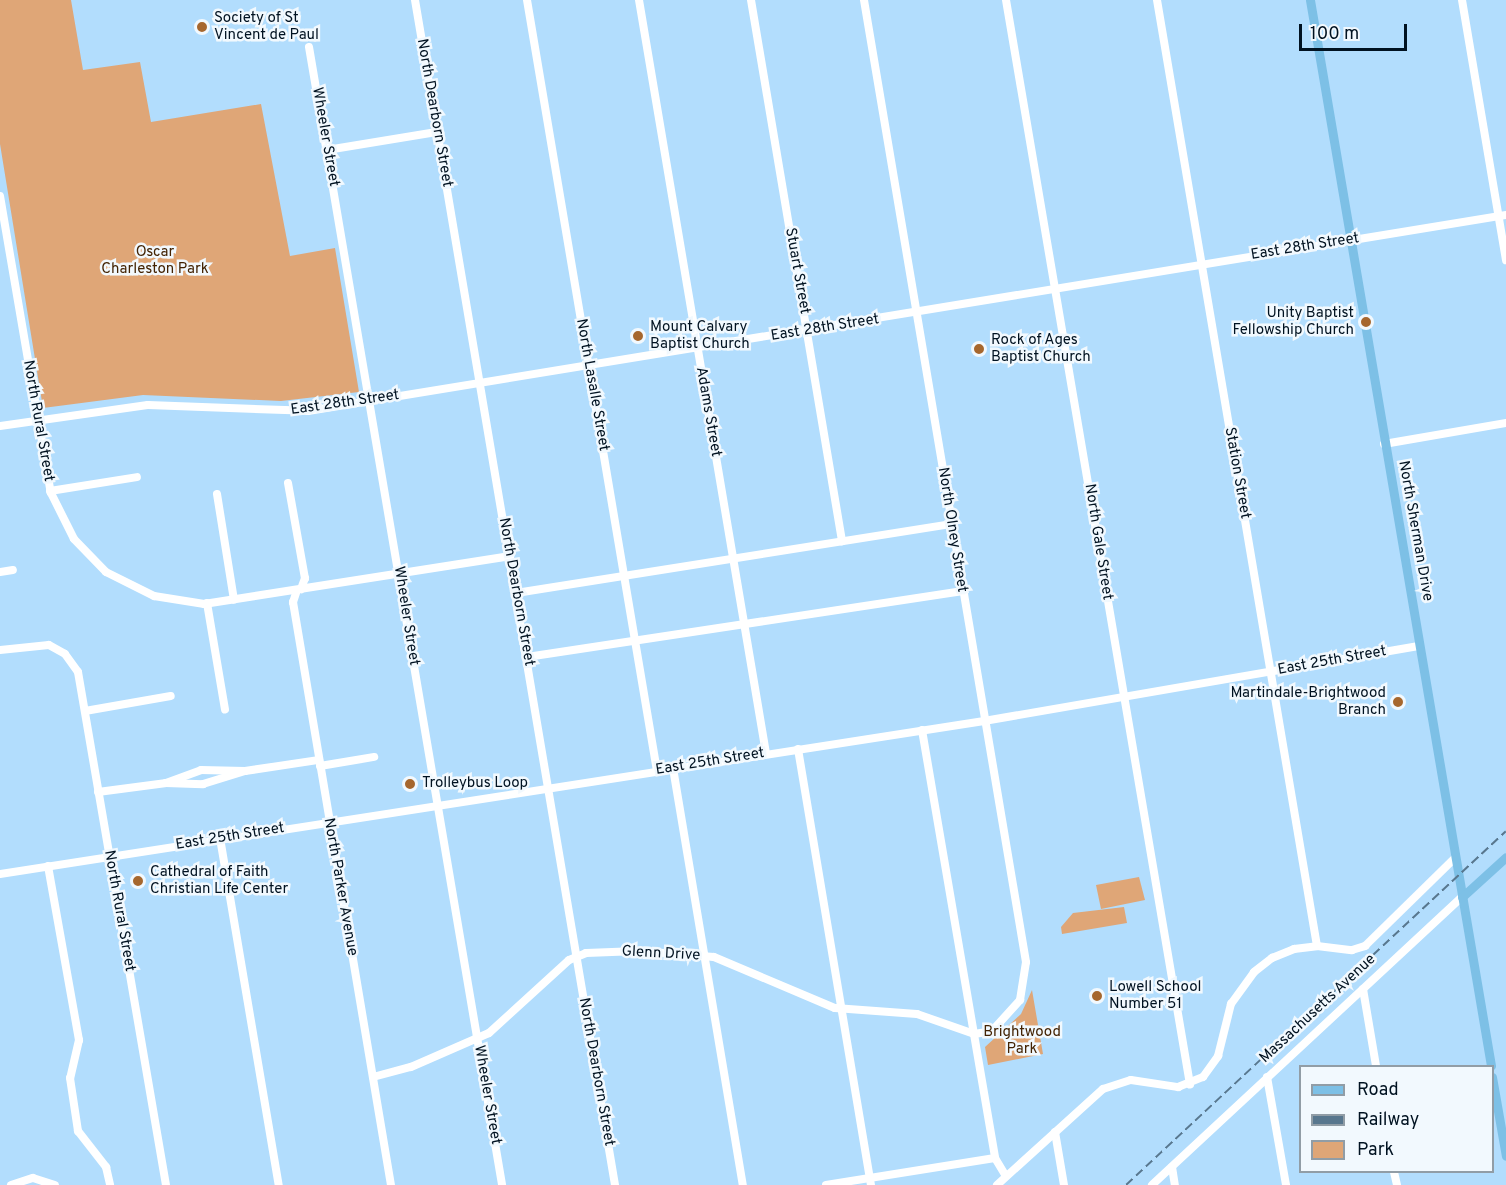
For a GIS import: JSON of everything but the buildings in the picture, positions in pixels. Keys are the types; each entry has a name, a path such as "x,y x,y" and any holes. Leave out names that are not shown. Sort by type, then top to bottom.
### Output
{"main road":[{"name":"North Sherman Drive","path":"1310,0 1491,1065"},
{"name":"Massachusetts Avenue","path":"1462,897 1506,857"},
{"path":"1494,1088 1506,1156"}],"street":[{"name":"North Dearborn Street","path":"415,0 615,1185"},
{"name":"North Lasalle Street","path":"527,0 657,771"},
{"name":"Adams Street","path":"639,0 766,753"},
{"name":"Stuart Street","path":"751,0 842,541"},
{"name":"North Olney Street","path":"864,0 1026,971 1022,994 1013,1010 992,1031 974,1034"},
{"name":"North Gale Street","path":"1006,0 1190,1084"},
{"name":"Station Street","path":"1158,0 1317,946"},
{"path":"1462,0 1502,215 1506,260"},
{"name":"Wheeler Street","path":"309,47 502,1185"},
{"path":"327,150 437,132"},
{"name":"North Rural Street","path":"0,199 50,491 64,525 86,554 126,584 157,597 207,603 510,556"},
{"name":"East 28th Street","path":"0,426 125,406 295,411 807,331 1502,215"},
{"path":"1384,444 1506,423"},
{"path":"50,491 137,477"},
{"name":"North Parker Avenue","path":"288,483 305,578 293,602 391,1185"},
{"path":"217,494 234,600"},
{"path":"516,592 951,524"},
{"path":"0,572 13,570"},
{"path":"527,657 963,591"},
{"path":"207,603 225,709"},
{"name":"North Rural Street","path":"0,650 33,644 53,647 75,666 85,711 166,1185"},
{"name":"East 25th Street","path":"0,873 548,786 984,721 1419,646"},
{"path":"85,711 171,696"},
{"path":"922,730 995,1158 1006,1176"},
{"path":"798,749 871,1182"},
{"path":"166,783 201,770 245,771 374,757"},
{"path":"673,768 743,1185"},
{"path":"98,792 166,783 203,784 245,771"},
{"path":"220,838 279,1185"},
{"path":"997,1185 1097,1092 1116,1082 1135,1080 1173,1088 1190,1084 1203,1077 1217,1060 1231,1004 1254,972 1280,954 1317,946 1357,950 1389,924 1455,858"},
{"path":"48,866 79,1040 70,1078 78,1131 106,1167 110,1185"},
{"name":"Massachusetts Avenue","path":"1152,1185 1462,897"},
{"name":"Glenn Drive","path":"576,955 638,951 704,955 724,960 842,1010 917,1014 974,1034"},
{"path":"373,1077 411,1067 477,1039 502,1023 576,955"},
{"path":"1363,989 1376,1065"},
{"path":"1267,1077 1286,1185"},
{"path":"1055,1132 1064,1185"},
{"path":"826,1185 871,1182 995,1158"},
{"path":"1172,1167 1175,1185"},
{"path":"11,1185 33,1178 54,1185"}],"green space":[{"name":"Oscar Charleston Park","path":"0,0 71,0 83,70 140,62 151,122 261,104 290,256 335,248 359,392 281,401 143,395 43,408 0,144"},
{"path":"1139,877 1145,900 1101,909 1096,885"},
{"path":"1124,907 1127,923 1062,934 1061,927 1073,913"},
{"name":"Brightwood Park","path":"1032,990 1043,1054 988,1065 985,1047 1021,1014"}],"railway":[{"path":"1126,1185 1506,831"}],"place":[{"name":"Society of St Vincent de Paul","path":"202,27"},
{"name":"Unity Baptist Fellowship Church","path":"1366,322"},
{"name":"Mount Calvary Baptist Church","path":"638,336"},
{"name":"Rock of Ages Baptist Church","path":"979,349"},
{"name":"Martindale-Brightwood Branch","path":"1398,702"},
{"name":"Trolleybus Loop","path":"410,784"},
{"name":"Cathedral of Faith Christian Life Center","path":"138,881"},
{"name":"Lowell School Number 51","path":"1097,996"}]}
